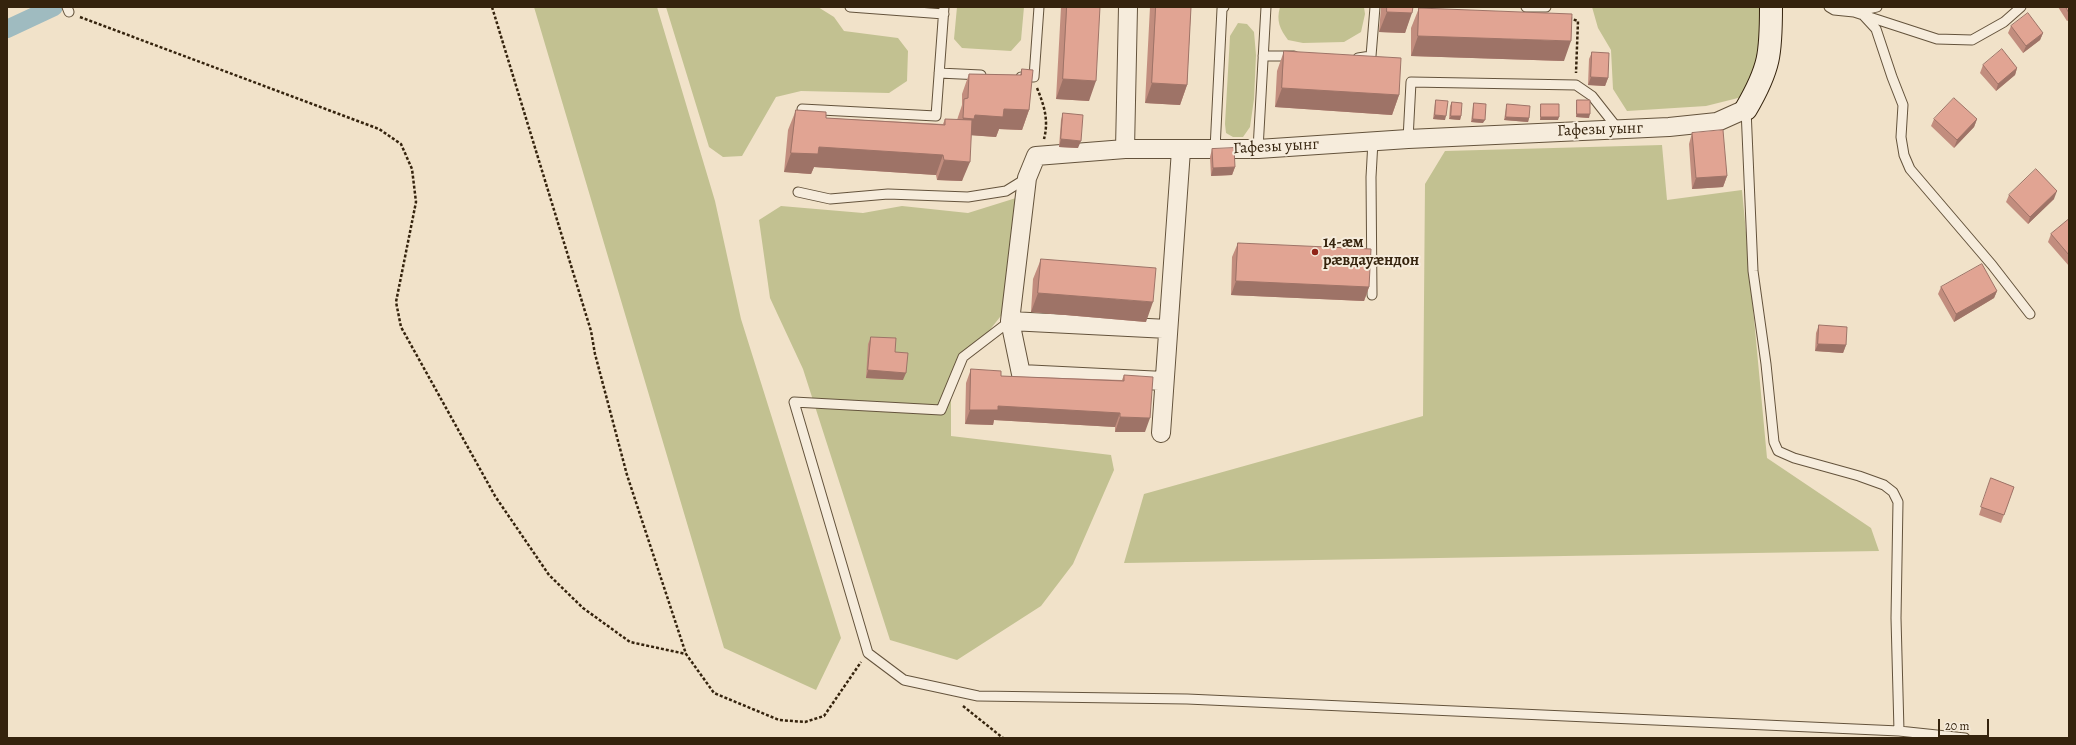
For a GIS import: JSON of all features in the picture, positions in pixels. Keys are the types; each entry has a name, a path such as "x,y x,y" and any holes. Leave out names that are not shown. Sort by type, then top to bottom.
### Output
{"street":[{"path":"1125,149 1128,7"},
{"path":"1746,109 1759,88 1767,68 1771,45 1771,7"},
{"name":"Гафезы уынг","path":"1164,381 1021,374 1010,321 1027,178 1036,156 1125,149 1258,149 1408,139 1670,127 1717,122 1746,109"},
{"path":"1161,433 1181,150"},
{"path":"1010,321 1168,328"}],"lane":[{"path":"802,109 936,116 944,10 850,7"},
{"path":"1010,76 1034,77 1039,7"},
{"path":"1215,149 1222,9 1224,7"},
{"path":"1258,149 1266,7"},
{"path":"1345,58 1371,56 1375,7"},
{"path":"1526,7 1546,7"},
{"path":"1829,7 1834,10 1854,12 1937,39 1972,40 2004,22 2021,7"},
{"path":"1854,12 1877,7"},
{"path":"1864,16 1876,29 1903,105 1901,137 1904,155 1910,169 1992,265 2030,314"},
{"path":"1263,56 1306,57"},
{"path":"939,73 994,76"},
{"path":"1408,139 1411,82 1576,86 1592,96 1618,129"},
{"path":"1746,109 1753,271 1766,364 1774,442 1778,451 1794,458 1859,476 1884,485 1893,492 1898,502 1896,618 1899,731"},
{"path":"1372,295 1371,177 1373,141"},
{"path":"798,192 830,198 888,194 968,197 1006,191 1027,178"},
{"path":"1010,321 963,357 941,410 794,402 868,653 904,680 978,696 1195,700 1899,731 1965,738"}],"path":[{"path":"492,7 591,331 595,354 627,475 686,654 714,693 779,720 805,722 824,716 868,653"},
{"path":"1546,7 1578,21 1576,86"},
{"path":"68,9 88,21 379,129 401,144 412,169 416,202 396,302 402,327 492,489 549,575 583,608 630,642 686,654"},
{"path":"1034,77 1046,110 1047,128 1044,139 1052,155"},
{"path":"962,706 1003,738"}],"shaded area":[{"path":"534,7 657,7 715,201 741,319 841,638 816,690 724,648"},
{"path":"666,7 818,7 834,17 844,31 898,38 908,51 907,81 889,93 801,91 776,97 742,156 723,157 709,147"},
{"path":"957,7 1024,7 1021,40 1011,51 962,48 954,39"},
{"path":"1280,7 1364,7 1365,14 1361,32 1344,42 1303,43 1288,40 1285,36 1278,17"},
{"path":"1592,7 1779,7 1746,96 1706,106 1627,111 1613,89 1611,50 1598,28"},
{"path":"1238,23 1247,24 1254,32 1256,55 1254,99 1250,127 1243,137 1233,137 1226,133 1225,124 1230,36"},
{"path":"1662,145 1667,200 1742,190 1767,458 1871,528 1879,551 1124,563 1144,494 1423,416 1425,184 1445,151"},
{"path":"1016,198 1015,298 951,379 951,436 1111,455 1114,470 1073,564 1041,606 957,660 890,640 803,369 770,298 759,220 781,206 863,213 902,206 968,213"}],"building":[{"path":"1067,7 1100,7 1096,81 1063,79"},
{"path":"1156,7 1191,7 1187,85 1152,83"},
{"path":"1387,7 1413,7 1412,13 1387,12"},
{"path":"1419,8 1572,14 1571,41 1418,36"},
{"path":"2028,13 2043,33 2026,46 2011,26"},
{"path":"2002,49 2017,68 1998,84 1983,65"},
{"path":"1284,51 1401,58 1399,95 1282,88"},
{"path":"1592,52 1609,53 1608,78 1591,77"},
{"path":"1022,69 1033,70 1029,110 1004,109 1003,117 975,115 974,119 963,118 964,99 968,98 969,74 1021,75"},
{"path":"1954,98 1977,119 1957,140 1934,119"},
{"path":"1436,100 1448,101 1446,116 1435,115"},
{"path":"1577,100 1590,100 1590,114 1577,114"},
{"path":"1452,102 1462,103 1461,116 1451,116"},
{"path":"1474,103 1486,104 1485,120 1473,119"},
{"path":"1507,104 1530,106 1529,118 1506,117"},
{"path":"1541,104 1559,104 1559,117 1541,117"},
{"path":"796,110 826,112 826,118 945,125 945,119 972,120 970,162 944,160 943,155 819,147 818,154 791,153"},
{"path":"1063,113 1083,115 1081,141 1061,139"},
{"path":"1723,130 1727,176 1696,178 1692,133"},
{"path":"1234,148 1235,167 1213,168 1212,149"},
{"path":"2036,169 2057,191 2030,217 2009,195"},
{"path":"2069,219 2069,255 2051,234"},
{"path":"1238,243 1371,249 1369,287 1236,281"},
{"path":"1041,259 1156,268 1153,302 1038,293"},
{"path":"1982,264 1997,291 1956,314 1941,287"},
{"path":"1819,325 1847,327 1846,345 1818,344"},
{"path":"871,337 896,338 895,352 908,353 906,373 868,370"},
{"path":"971,369 1001,371 1001,376 1124,381 1124,375 1153,377 1150,418 1120,417 1120,413 998,406 998,410 970,410"},
{"path":"1991,478 2014,487 2004,515 1981,507"}],"waterway":[{"path":"7,29 54,7"}],"place":[{"name":"14-æм рӕвдауӕндон","path":"1315,252"}]}
